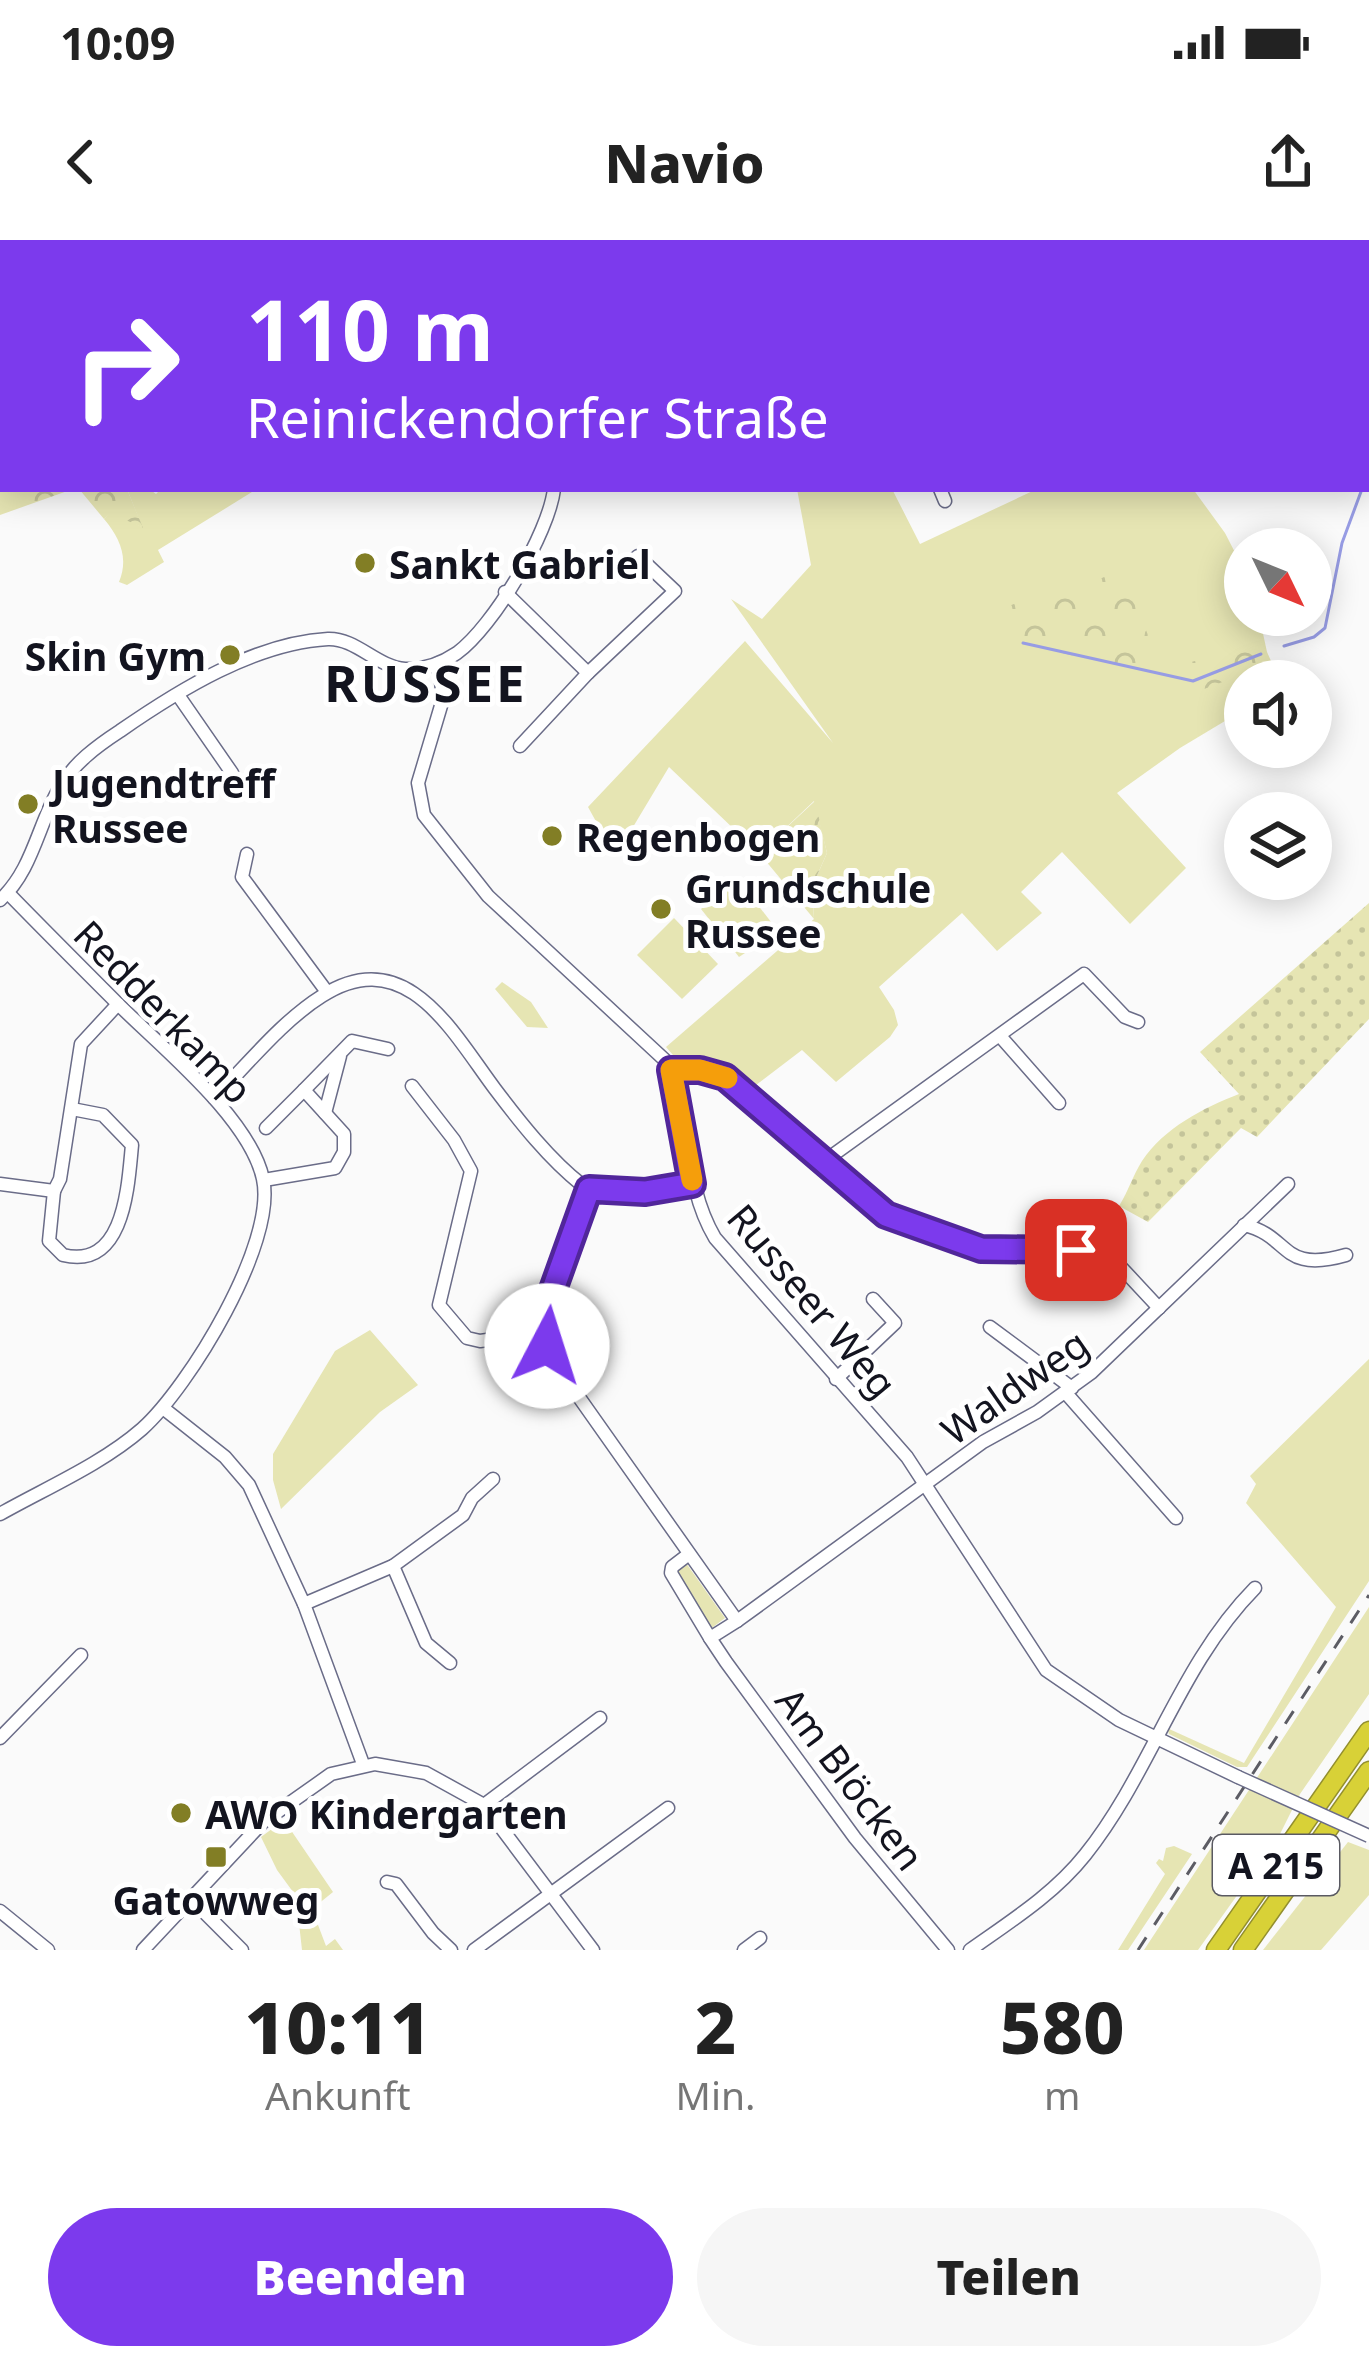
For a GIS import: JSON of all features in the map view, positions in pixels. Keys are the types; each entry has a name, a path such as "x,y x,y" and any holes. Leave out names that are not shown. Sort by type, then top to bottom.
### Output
{"highway":[{"name":"A 215","path":"1216,1950 1369,1731"},
{"name":"A 215","path":"1243,1950 1369,1771"}],"street":[{"path":"4,897 28,860 58,789 79,762 178,695 272,649 331,639 395,667 414,669 439,663 476,634 506,592 546,521 553,492"},
{"path":"520,746 680,587 638,556 624,569"},
{"path":"506,592 589,673"},
{"path":"439,663 443,699 418,783 424,815 488,896 649,1042 671,1070 700,1070 725,1077 886,1215 981,1249 1088,1252 1120,1266 1160,1308"},
{"path":"178,695 232,773"},
{"path":"247,854 242,877 327,992"},
{"name":"Redderkamp","path":"4,897 214,1097 245,1140 264,1180"},
{"path":"826,1160 1084,974 1125,1017 1138,1022"},
{"path":"214,1097 327,992 350,983 380,981 420,995 443,1017 541,1144 589,1189 645,1192 692,1184"},
{"path":"72,1109 104,1115 132,1145 123,1222 94,1252 82,1257 66,1256 49,1240 54,1191 60,1179 81,1044 118,1004"},
{"path":"1000,1036 1059,1103"},
{"path":"0,1514 116,1447 163,1408 241,1285 253,1252 264,1180 335,1168 344,1152 344,1134 326,1113 341,1052 352,1042 388,1049"},
{"name":"Redderkamp","path":"266,1128 341,1052"},
{"name":"Russeer Weg","path":"671,1070 692,1184 715,1238 908,1457 1046,1670 1089,1702 1154,1739 1369,1836"},
{"path":"412,1086 472,1171 439,1305 467,1339 544,1332"},
{"name":"Redderkamp","path":"304,1090 326,1113"},
{"path":"0,1184 54,1191"},
{"name":"Waldweg","path":"737,1621 982,1442 1068,1390 1114,1354 1288,1184"},
{"path":"589,1189 550,1296 544,1332 559,1370 737,1621 710,1639"},
{"path":"1244,1226 1256,1229 1298,1259 1346,1255"},
{"path":"836,1379 896,1323 873,1299"},
{"path":"990,1328 1068,1390 1176,1518"},
{"path":"163,1408 225,1457 249,1485 304,1604 363,1764"},
{"path":"304,1604 393,1566 463,1515 472,1498 493,1479"},
{"name":"Am Blöcken","path":"689,1553 671,1573 710,1639 855,1838 948,1950"},
{"path":"393,1566 426,1643 450,1663"},
{"path":"970,1950 1043,1897 1084,1855 1208,1641 1255,1588"},
{"path":"0,1738 82,1655"},
{"path":"484,1805 600,1718"},
{"path":"143,1950 263,1822 331,1774 363,1764 426,1773 484,1805 592,1950"},
{"path":"474,1950 668,1808"},
{"path":"387,1882 396,1884 433,1934 452,1950"},
{"path":"189,1898 242,1950"},
{"path":"0,1911 48,1950"},
{"path":"745,1950 760,1938"}],"green space":[{"path":"0,492 65,492 0,515"},
{"path":"82,492 128,492 143,528 111,513 104,519"},
{"path":"128,492 252,492 158,550 164,562 127,585 119,582 121,549 104,519 111,512 142,527"},
{"path":"798,492 894,492 920,544 1031,492 1195,492 1224,532 1224,636 1264,636 1271,660 1224,660 1224,722 1117,793 1186,868 1130,924 1062,852 1021,892 1042,913 997,951 962,913 879,987 898,1025 836,1082 802,1050 752,1088 711,1065 679,1062 666,1047 814,919 812,887 827,853 814,801 759,853 669,767 613,852 588,807 745,641 833,743 731,599 762,619 811,565"},
{"path":"1122,568 1156,656 1152,674 1006,640 997,611 1035,595 1052,603"},
{"path":"1250,645 1261,654 1259,660 1224,660 1224,681 1199,691 1174,688 1165,677 1174,667"},
{"path":"815,801 827,853 812,887 814,919 759,853"},
{"path":"737,878 778,931 739,957 701,909"},
{"path":"1369,903 1369,1019 1257,1137 1241,1128 1148,1222 1119,1206 1142,1161 1161,1139 1198,1113 1239,1094 1200,1052"},
{"path":"674,918 718,964 682,999 637,955"},
{"path":"502,982 531,1002 548,1028 527,1027 495,989"},
{"path":"370,1330 418,1385 380,1412 281,1509 273,1480 273,1454 335,1351"},
{"path":"1369,1359 1369,1581 1247,1767 1237,1767 1169,1734 1167,1728 1244,1763 1336,1607 1246,1503 1256,1484 1250,1476"},
{"path":"686,1563 725,1618 709,1630 677,1574 678,1567"},
{"path":"1369,1607 1369,1694 1300,1794 1278,1838 1198,1950 1144,1950"},
{"path":"284,1820 333,1892 312,1909 326,1946 335,1939 343,1950 302,1950 296,1896 261,1837"},
{"path":"1348,1842 1369,1850 1369,1895 1321,1950 1263,1950"},
{"path":"1174,1846 1192,1854 1128,1950 1118,1950 1165,1874 1156,1863 1163,1861 1166,1848"}],"waterway":[{"path":"1284,646 1314,637 1325,628 1342,543 1361,492"},
{"path":"1023,643 1193,681 1261,654"}],"railway":[{"path":"1138,1950 1369,1595"}],"slow traffic":[{"path":"692,1180 671,1070 700,1070 727,1078"}],"place":[{"name":"Sankt Gabriel","path":"365,563"},
{"name":"Skin Gym","path":"230,655"},
{"name":"Jugendtreff Russee","path":"28,804"},
{"name":"Regenbogen","path":"552,836"},
{"name":"Grundschule Russee","path":"661,909"},
{"name":"AWO Kindergarten","path":"181,1813"},
{"name":"Gatowweg","path":"216,1857"}],"district":[{"name":"RUSSEE","path":"426,682"}],"route":[{"path":"547,1346 546,1309 589,1189 645,1192 692,1184 671,1070 700,1070 725,1077 886,1215 981,1249 1076,1250"}]}
